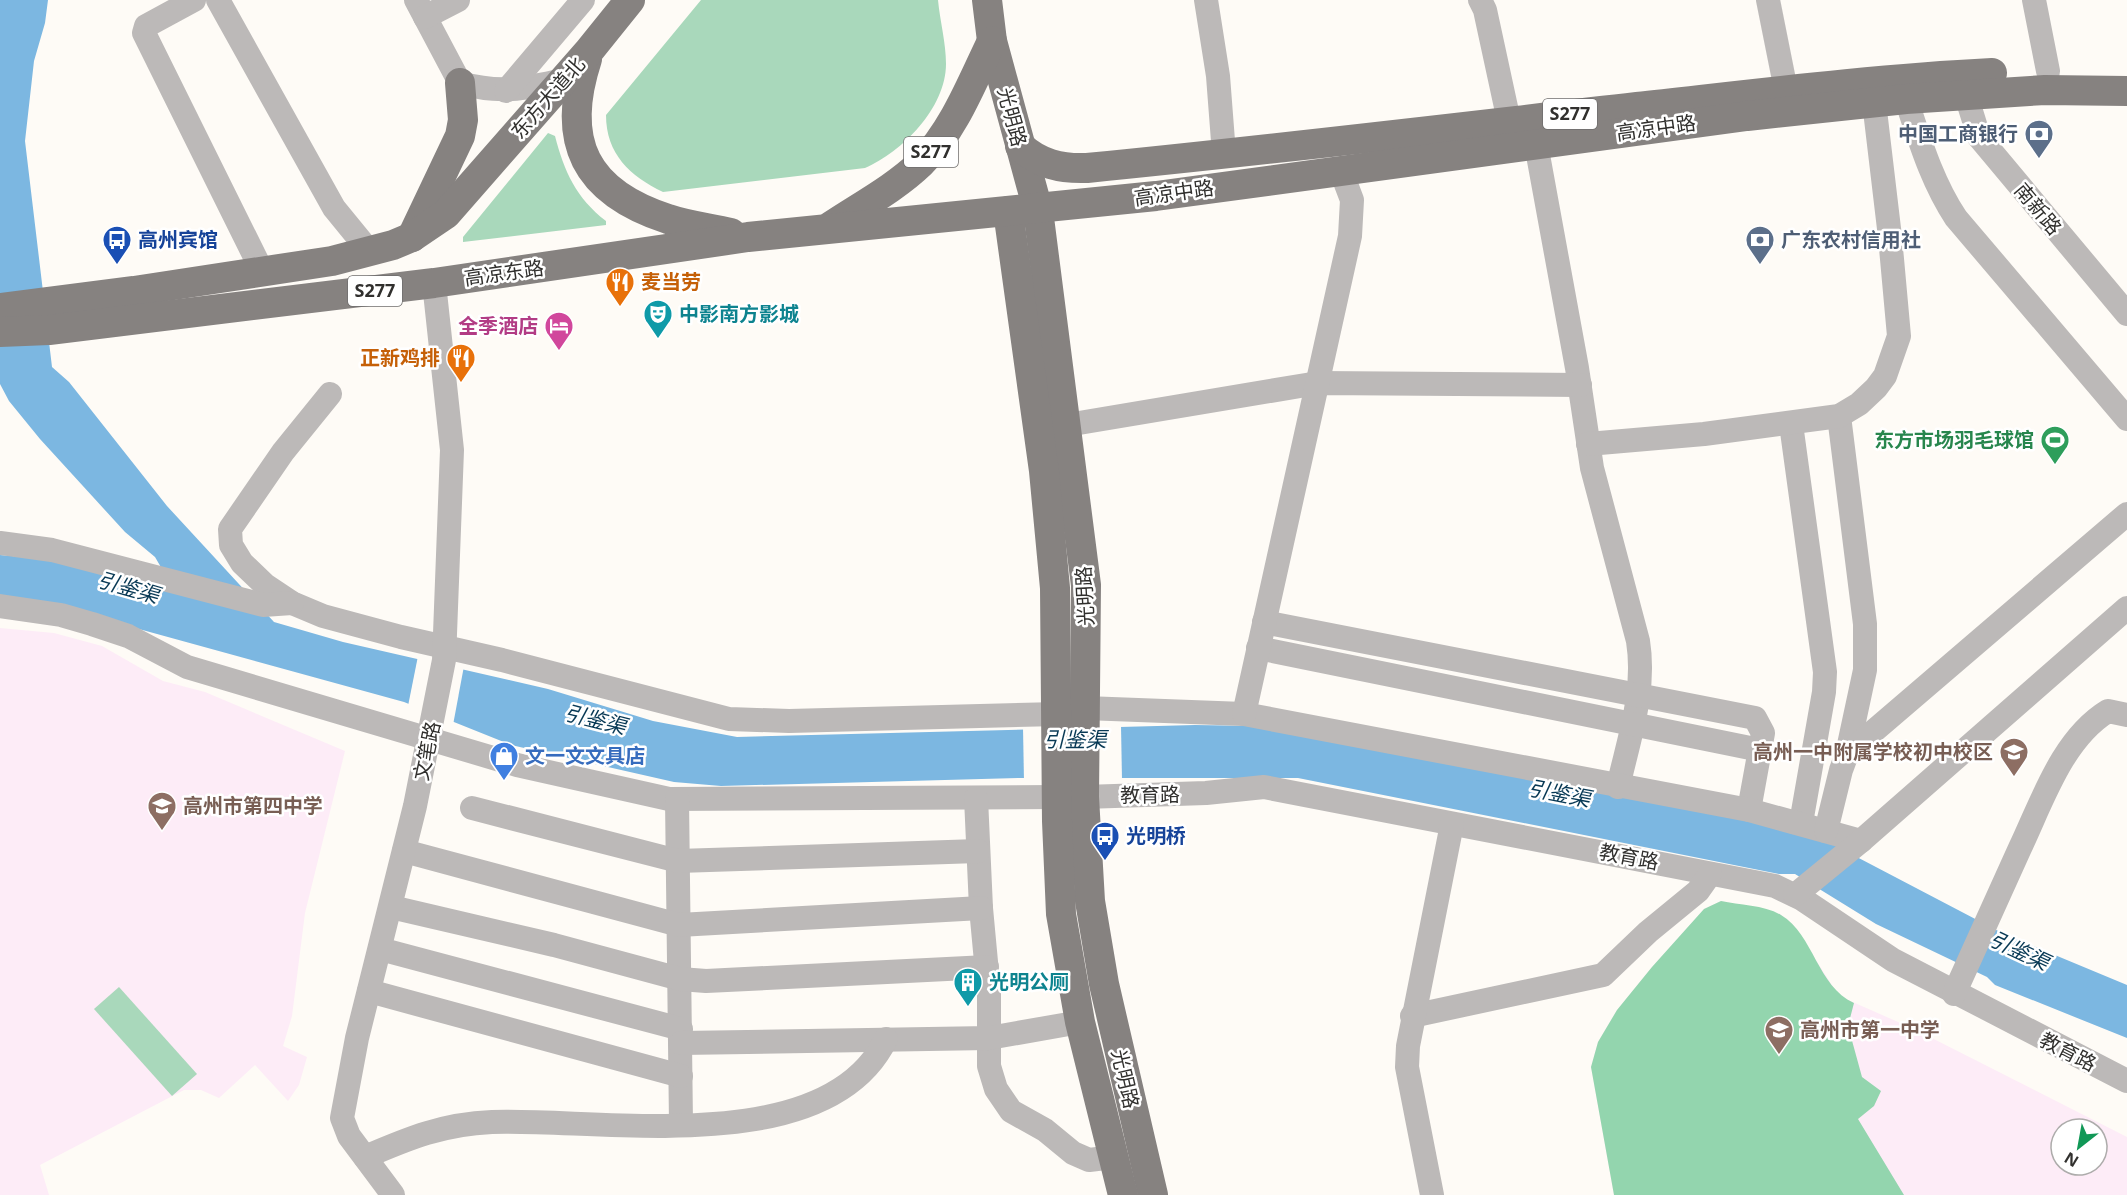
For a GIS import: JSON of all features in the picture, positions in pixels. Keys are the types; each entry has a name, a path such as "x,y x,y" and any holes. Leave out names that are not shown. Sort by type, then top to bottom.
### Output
{"main road":[{"name":"东方大道北","path":"464,194 589,51 630,0"},
{"name":"光明路","path":"987,0 992,41 1038,210 1086,585 1071,719 1071,791 1061,914 1080,1022 1123,1195"},
{"name":"S277","path":"829,228 891,187 932,151 956,114 992,41"},
{"name":"S277","path":"589,51 578,90 576,128 584,158 604,186 625,202 654,214 748,237"},
{"name":"高凉中路","path":"1020,147 1034,158 1073,169 1269,150 1913,77 2048,71 2127,73"},
{"path":"411,237 460,136 463,120 460,83"},
{"name":"高凉中路","path":"1008,211 1038,210 1874,102 2045,90 2127,91"},
{"path":"1269,150 1274,180"},
{"name":"高凉东路","path":"11,319 134,291 332,261 370,252 411,237 446,214 464,194"},
{"name":"高凉东路","path":"11,319 434,283 748,237 1008,211"},
{"name":"光明路","path":"1008,211 1044,471 1071,719"},
{"path":"1026,345 1056,343"},
{"name":"光明路","path":"1071,791 1104,984 1153,1195"}],"street":[{"path":"194,0 146,26 144,33 262,271"},
{"path":"218,0 334,208 370,252"},
{"path":"458,0 420,8 460,83 490,91 507,91 564,80"},
{"path":"507,91 583,0"},
{"path":"1206,0 1218,76 1224,154"},
{"path":"1480,0 1485,10 1509,121"},
{"path":"1768,0 1786,90"},
{"path":"2034,0 2048,71"},
{"name":"南新路","path":"1966,95 1979,137 2127,314"},
{"path":"1906,99 1942,197 1956,218 2127,418"},
{"path":"1588,444 1791,424 1839,416 1859,404 1876,388 1889,367 1899,336 1874,102"},
{"path":"1536,144 1580,385 1588,444 1606,525 1638,641 1642,666 1639,696 1618,787"},
{"path":"1244,714 1353,217 1350,194 1341,171"},
{"name":"文笔路","path":"393,1195 349,1136 342,1118 357,1038 391,907 432,731 444,654 452,450 434,283"},
{"path":"1066,424 1318,383 1580,385"},
{"path":"330,394 283,452 230,530 231,545 242,562 265,585 292,603 323,616 444,654 502,660 687,710 741,720 1071,719 1244,714 1618,787 1749,810 1826,831 1855,846"},
{"path":"1826,831 1840,770 1847,754 1865,670 1865,624 1839,416"},
{"path":"1791,424 1825,672 1824,692 1801,824"},
{"path":"1847,754 2127,514"},
{"path":"0,543 52,550 263,605 292,603"},
{"name":"教育路","path":"0,606 61,615 128,636 187,667 432,731 517,765 677,799 976,798 1071,791 1206,793 1264,787 1801,890 1893,960 1954,994 2127,1081"},
{"path":"1801,890 1855,846 2127,608"},
{"path":"1264,622 1755,718 1762,727 1749,810"},
{"path":"1258,648 1632,726 1760,750"},
{"path":"1954,994 1985,924 2071,748 2092,723 2108,711 2127,715"},
{"path":"976,798 981,909 987,967 989,1066 993,1079 1001,1099 1011,1111 1045,1130 1072,1153 1089,1160 1114,1157"},
{"path":"677,799 681,1124"},
{"path":"472,808 678,861 978,851"},
{"path":"1432,1195 1407,1067 1412,1016 1452,824"},
{"path":"404,851 679,926 981,909"},
{"path":"1412,1016 1604,975 1648,932 1698,891 1710,874"},
{"path":"391,907 554,945 680,980 706,981 987,967"},
{"path":"380,949 681,1036 989,1038 1080,1022"},
{"path":"369,992 681,1076"},
{"path":"365,1157 404,1139 438,1128 492,1122 681,1124 774,1117 828,1098 845,1088 872,1062 886,1039"}],"shaded area":[{"name":"高州市第四中学","path":"0,628 54,633 102,646 163,681 205,692 345,751 305,913 292,1016 283,1046 307,1057 299,1085 288,1101 255,1065 219,1098 201,1090 184,1090 40,1165 49,1195 0,1195"},
{"name":"高州市第一中学","path":"1721,901 1780,914 1794,926 1839,996 1914,1029 2088,1117 2049,1117 2049,1177 2109,1177 2109,1128 2127,1137 2127,1195 1614,1195 1591,1067 1598,1042 1617,1010 1704,909"}],"green space":[{"path":"701,0 938,0 946,64 939,97 919,127 907,140 879,161 865,168 663,192 640,179 622,162 610,141 606,115"},
{"path":"548,133 555,136 567,172 579,193 606,221 606,225 463,242 463,237"},
{"name":"高州市第一中学","path":"1721,901 1760,907 1781,915 1801,935 1832,985 1854,1003 1848,1026 1862,1077 1881,1091 1874,1106 1858,1119 1904,1195 1614,1195 1591,1067 1598,1042 1617,1010 1652,967 1704,909"},
{"path":"119,987 197,1074 172,1096 94,1009"}],"water":[{"name":"引鉴渠","path":"0,0 48,0 45,23 34,61 25,141 52,367 69,382 167,506 274,622 343,642 548,689 653,721 737,737 1195,725 1256,726 1727,814 1832,844 2002,933 2127,985 2127,1038 1995,985 1987,977 1876,924 1795,874 1779,874 1298,778 1018,778 721,786 674,782 511,745 404,702 88,615 0,597 0,555 162,569 155,557 125,532 40,439 9,401 0,384"}],"pier":[{"path":"418,656 464,666 453,725 408,706"},
{"name":"光明桥","path":"1121,726 1122,780 1024,781 1023,727"}],"place":[{"name":"中国工商银行","path":"2039,160"},
{"name":"高州宾馆","path":"117,266"},
{"name":"广东农村信用社","path":"1760,266"},
{"name":"麦当劳","path":"620,308"},
{"name":"中影南方影城","path":"658,340"},
{"name":"全季酒店","path":"559,352"},
{"name":"正新鸡排","path":"461,384"},
{"name":"东方市场羽毛球馆","path":"2055,466"},
{"name":"高州一中附属学校初中校区","path":"2014,778"},
{"name":"文一文文具店","path":"504,782"},
{"name":"高州市第四中学","path":"162,832"},
{"name":"光明桥","path":"1105,862"},
{"name":"光明公厕","path":"968,1008"},
{"name":"高州市第一中学","path":"1779,1056"}]}
